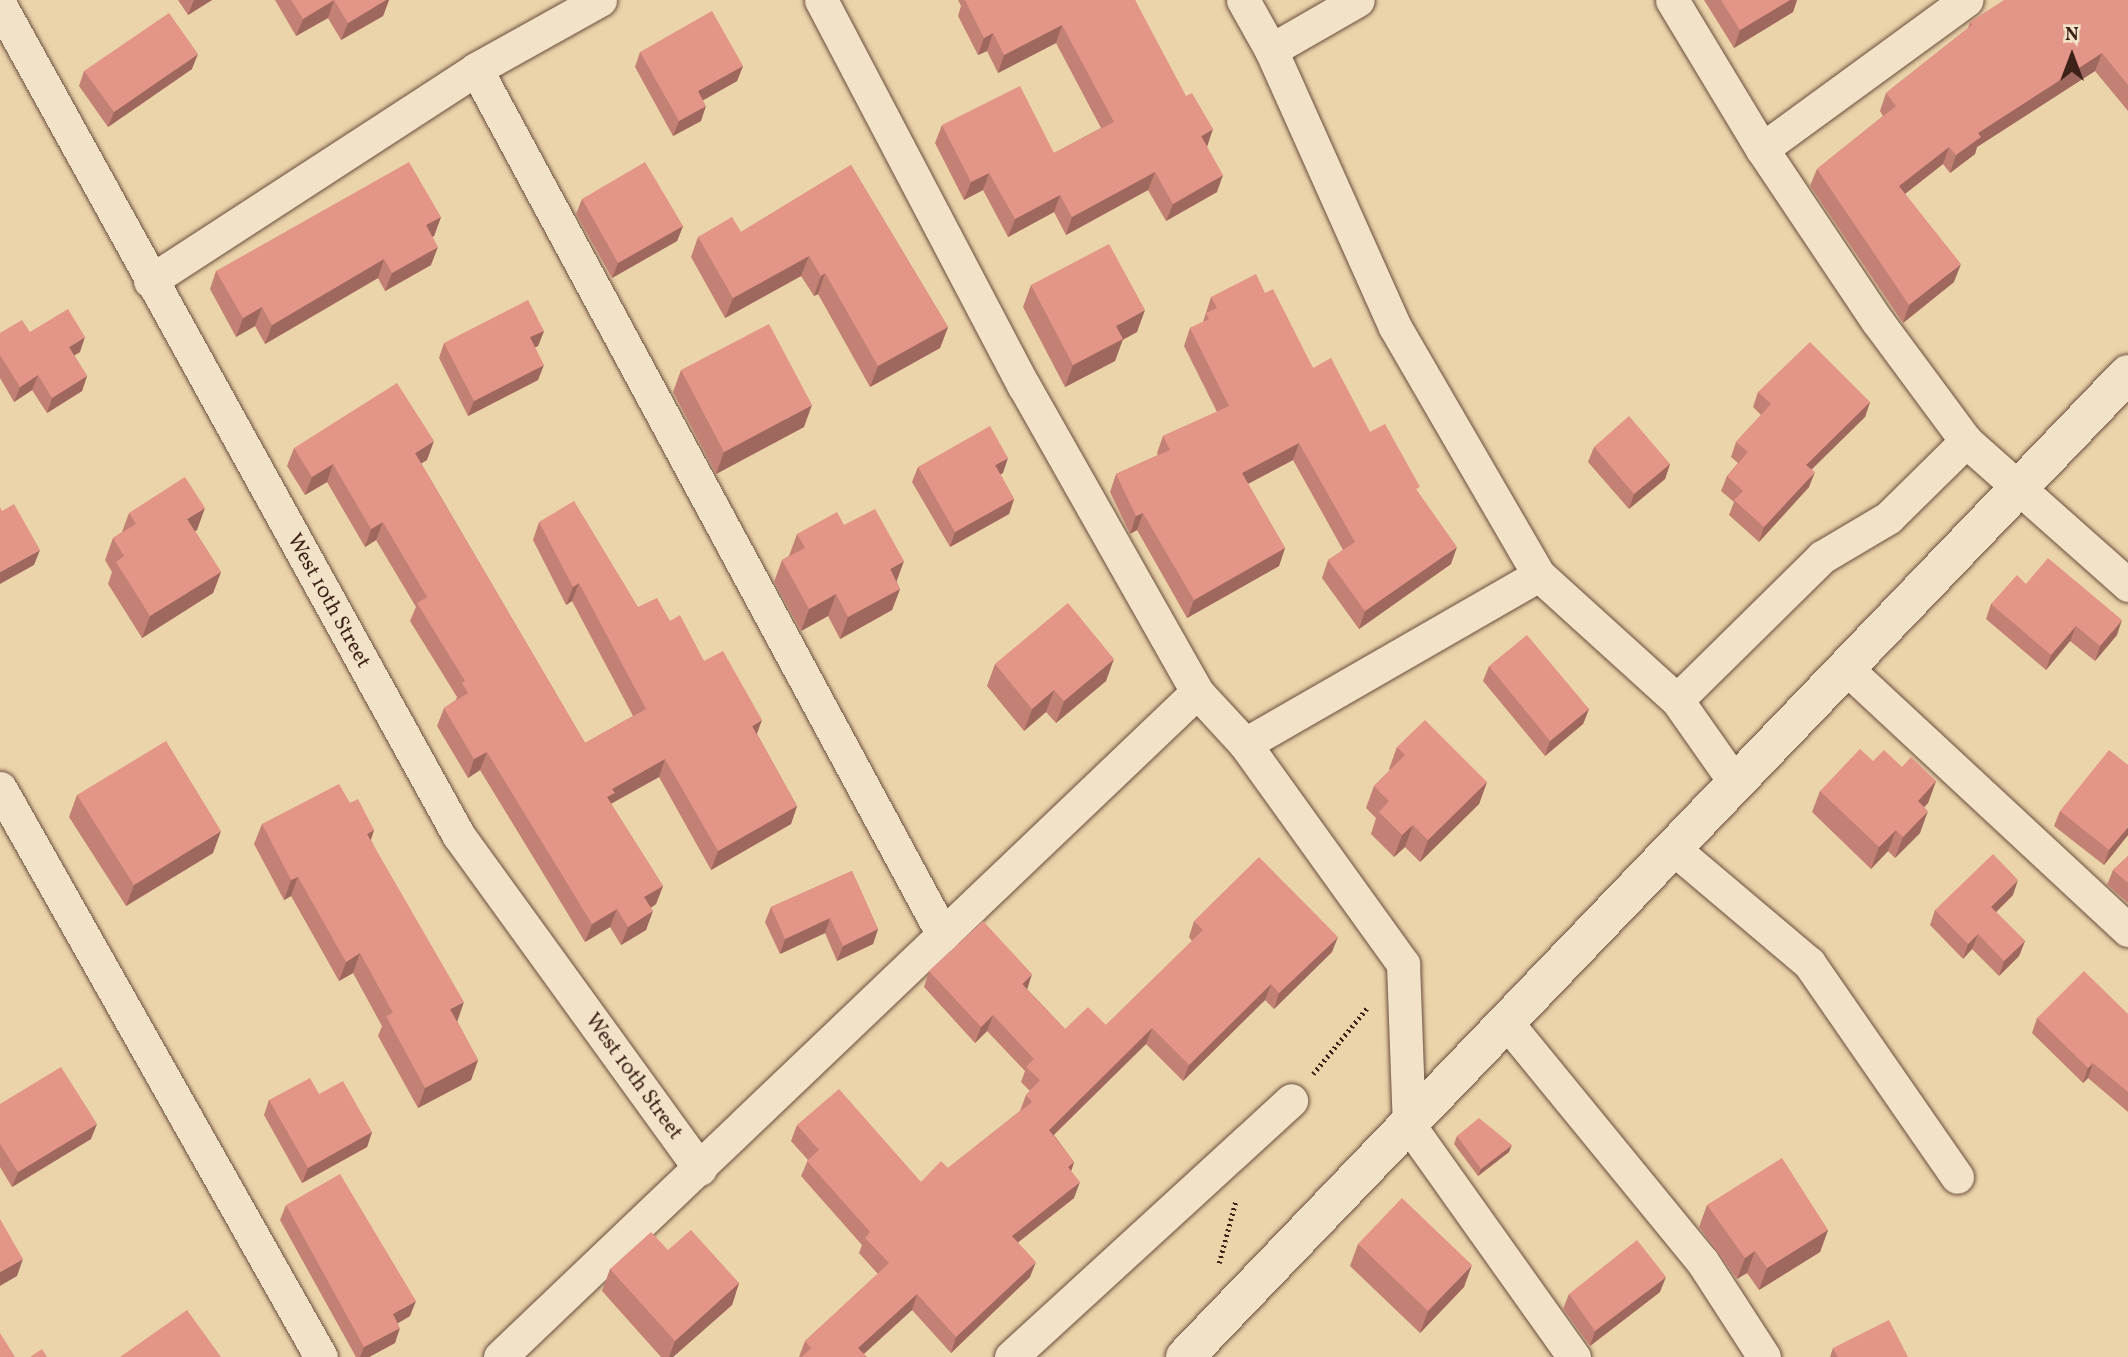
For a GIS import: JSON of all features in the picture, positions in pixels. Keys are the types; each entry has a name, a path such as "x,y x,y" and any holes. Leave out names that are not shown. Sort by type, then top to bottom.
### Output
{"street":[{"path":"150,281 477,69 600,0"},
{"path":"821,0 1024,386 1197,692 1245,744 1404,964 1409,1125 1574,1357"},
{"path":"1242,0 1271,50 1395,327 1539,575 1677,700 1736,784"},
{"path":"1271,50 1358,0"},
{"path":"1672,0 1762,149 1878,322 1966,441 2015,488 2128,585"},
{"path":"1762,149 1966,0"},
{"name":"West 10th Street","path":"0,5 150,281 459,836 700,1169"},
{"path":"477,69 943,935"},
{"path":"1185,1357 1674,849 2015,488 2128,374"},
{"path":"1677,700 1822,558 1888,518 1966,441"},
{"path":"1245,744 1539,575"},
{"path":"1846,668 2128,930"},
{"path":"500,1357 1197,692"},
{"path":"0,788 321,1357"},
{"path":"1674,849 1809,963 1957,1177"},
{"path":"1507,1023 1702,1261 1764,1357"},
{"path":"1011,1357 1291,1100"}],"building":[{"path":"291,0 334,0 303,19"},
{"path":"334,0 386,0 348,23"},
{"path":"965,0 1135,0 1186,96 1192,93 1213,129 1201,136 1223,175 1173,204 1155,172 1072,217 1060,195 1015,219 989,173 971,182 942,125 1020,86 1054,153 1114,122 1062,25 1004,55 993,33 984,38"},
{"path":"1721,0 1790,0 1740,30"},
{"path":"2004,0 2128,0 2128,85 2102,53 1978,133 1981,137 1956,155 1949,147 1899,186 1961,264 1909,305 1817,169 1896,106 1886,93 1972,25 1970,22"},
{"path":"712,11 743,66 698,91 706,106 679,121 640,52"},
{"path":"169,13 198,54 114,112 84,71"},
{"path":"409,162 441,217 426,225 438,247 392,273 384,259 272,325 262,307 243,318 216,271"},
{"path":"645,162 683,226 618,263 582,199"},
{"path":"851,165 948,327 878,366 825,273 821,276 809,256 733,298 698,237 732,217 741,232"},
{"path":"1109,244 1145,310 1116,326 1123,339 1073,365 1031,285"},
{"path":"1256,274 1265,293 1273,289 1313,368 1331,358 1370,432 1385,424 1420,487 1416,489 1457,547 1365,611 1328,560 1355,542 1299,443 1242,473 1285,548 1194,600 1143,513 1136,516 1116,474 1170,450 1163,436 1229,406 1190,328 1209,319 1206,313 1217,308 1211,297"},
{"path":"528,300 544,331 530,337 544,365 474,401 444,343"},
{"path":"68,309 85,337 69,347 87,376 52,398 38,375 20,387 0,355 0,333 22,320 30,332"},
{"path":"769,324 812,405 724,452 681,370"},
{"path":"1810,342 1870,402 1806,465 1815,472 1764,527 1734,500 1743,491 1727,476 1748,452 1736,442 1771,404 1758,392"},
{"path":"397,383 434,441 415,453 585,743 646,709 579,583 573,587 539,522 574,501 638,607 657,598 670,621 680,615 704,661 723,651 762,720 752,726 797,806 718,851 665,759 612,789 615,793 607,797 663,886 644,897 653,911 628,927 617,909 592,924 487,752 474,759 444,708 468,693 462,683 465,681 417,603 427,597 383,522 371,529 333,464 312,477 294,448"},
{"path":"1629,416 1670,464 1634,494 1594,447"},
{"path":"990,426 1008,458 995,465 1014,499 955,532 918,467"},
{"path":"185,477 205,508 187,519 221,572 150,616 116,562 124,556 113,538 136,524 129,513"},
{"path":"14,504 40,550 0,572 0,507 2,511"},
{"path":"875,509 904,561 890,569 900,589 848,617 836,594 809,609 782,560 805,548 797,534 837,512 844,525"},
{"path":"2048,558 2122,620 2100,646 2076,626 2051,655 1991,604 2017,575 2026,584"},
{"path":"1068,603 1114,659 1064,701 1054,690 1032,709 995,664"},
{"path":"1527,635 1589,709 1550,741 1489,666"},
{"path":"1425,720 1487,782 1428,840 1413,825 1402,835 1379,812 1389,801 1374,786 1405,755 1397,747"},
{"path":"166,741 221,831 134,885 77,795"},
{"path":"1860,749 1873,761 1884,750 1902,767 1911,757 1936,781 1918,801 1928,811 1903,837 1896,830 1879,847 1820,791"},
{"path":"2109,750 2128,765 2128,827 2109,850 2060,811"},
{"path":"339,784 350,803 358,799 374,830 367,834 464,1002 450,1009 478,1060 425,1088 386,1016 393,1013 360,953 346,962 298,877 291,880 262,824"},
{"path":"1993,854 2018,880 1991,907 2025,941 2004,961 1978,934 1968,944 1935,910"},
{"path":"2128,856 2128,883 2113,870"},
{"path":"1259,857 1338,937 1279,993 1271,984 1189,1065 1152,1028 1049,1130 1074,1162 1068,1167 1080,1182 1012,1236 1036,1262 956,1337 917,1294 858,1348 867,1357 802,1357 811,1348 805,1341 889,1263 865,1238 870,1232 807,1161 819,1150 797,1125 839,1089 921,1182 941,1161 948,1168 1032,1102 1026,1095 1040,1080 1026,1067 1034,1059 993,1015 981,1027 929,971 983,921 1032,974 1022,984 1065,1029 1088,1007 1106,1025 1203,930 1194,921"},
{"path":"852,871 878,929 843,946 830,918 785,939 771,907"},
{"path":"2084,971 2128,1014 2128,1092 2093,1063 2088,1068 2037,1018"},
{"path":"61,1067 97,1124 18,1172 0,1144 0,1104"},
{"path":"310,1078 319,1094 343,1081 372,1132 308,1168 269,1100"},
{"path":"1479,1118 1512,1145 1481,1169 1457,1136"},
{"path":"1782,1158 1828,1230 1767,1268 1755,1251 1745,1258 1707,1205"},
{"path":"340,1174 416,1301 393,1314 400,1328 364,1347 286,1205"},
{"path":"1402,1198 1472,1265 1428,1311 1358,1244"},
{"path":"0,1219 23,1259 0,1272"},
{"path":"691,1230 739,1283 675,1341 610,1269 651,1232 668,1250"},
{"path":"1637,1240 1666,1277 1595,1331 1569,1294"},
{"path":"187,1310 221,1357 120,1357"},
{"path":"1889,1320 1908,1357 1838,1357 1833,1348"},
{"path":"0,1333 15,1357 0,1357"},
{"path":"42,1349 47,1357 30,1357"}]}
